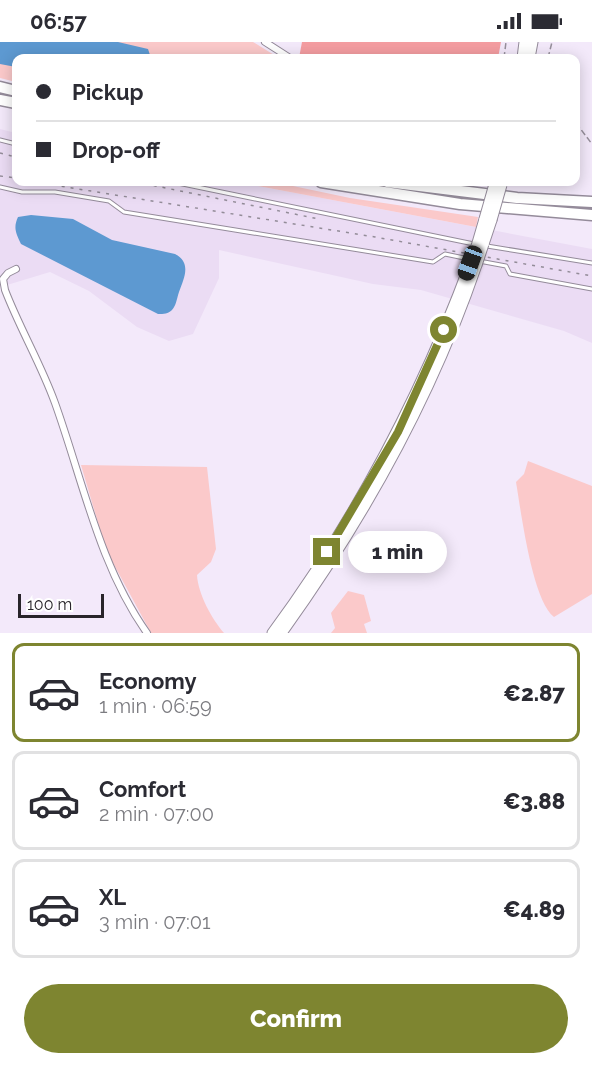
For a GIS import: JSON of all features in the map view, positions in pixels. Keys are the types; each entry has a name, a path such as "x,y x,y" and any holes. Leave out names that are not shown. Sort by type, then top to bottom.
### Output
{"highway":[{"path":"346,186 460,204 592,214"},
{"path":"420,186 517,198 592,202"},
{"path":"282,633 347,536 406,434 446,347 481,244 497,186"},
{"path":"272,633 340,533 398,432 474,264"}],"street":[{"path":"265,42 284,54"},
{"path":"16,269 3,279 5,290 55,404 108,561 132,612 147,633"}],"lane":[{"path":"193,186 511,251 519,249 592,263"},
{"path":"0,187 22,192 55,192 109,201 124,212 433,262 445,254 506,266 510,274 592,289"}],"path":[{"path":"580,128 592,144"}],"shaded area":[{"path":"0,42 253,42 272,54 12,54 12,81 0,78"},
{"path":"302,42 501,42 499,54 300,54"},
{"path":"0,129 12,132 12,186 258,186 592,249 592,343 564,331 421,290 373,284 219,250 219,278 193,334 169,341 137,327 89,291 50,272 7,285 0,284"},
{"path":"258,186 293,186 350,198 478,217 476,227"},
{"path":"528,461 592,486 592,594 554,617 546,608 539,593 521,513 516,482 524,474"},
{"path":"81,465 207,467 216,549 211,562 197,575 206,606 224,633 151,633 106,550"},
{"path":"348,591 364,595 371,621 364,624 367,633 331,633 335,628 331,613"}],"water":[{"path":"0,42 118,42 148,49 150,54 12,54 12,66 0,64"},
{"path":"31,215 73,219 112,240 175,254 184,262 185,271 173,308 167,313 158,314 21,244 16,230 16,221 18,217"}],"railway":[{"path":"0,153 12,156"},
{"path":"0,176 12,178"},
{"path":"60,186 375,237 592,276"},
{"path":"156,186 319,219"}],"route":[{"path":"327,552 398,432 444,330"}]}
